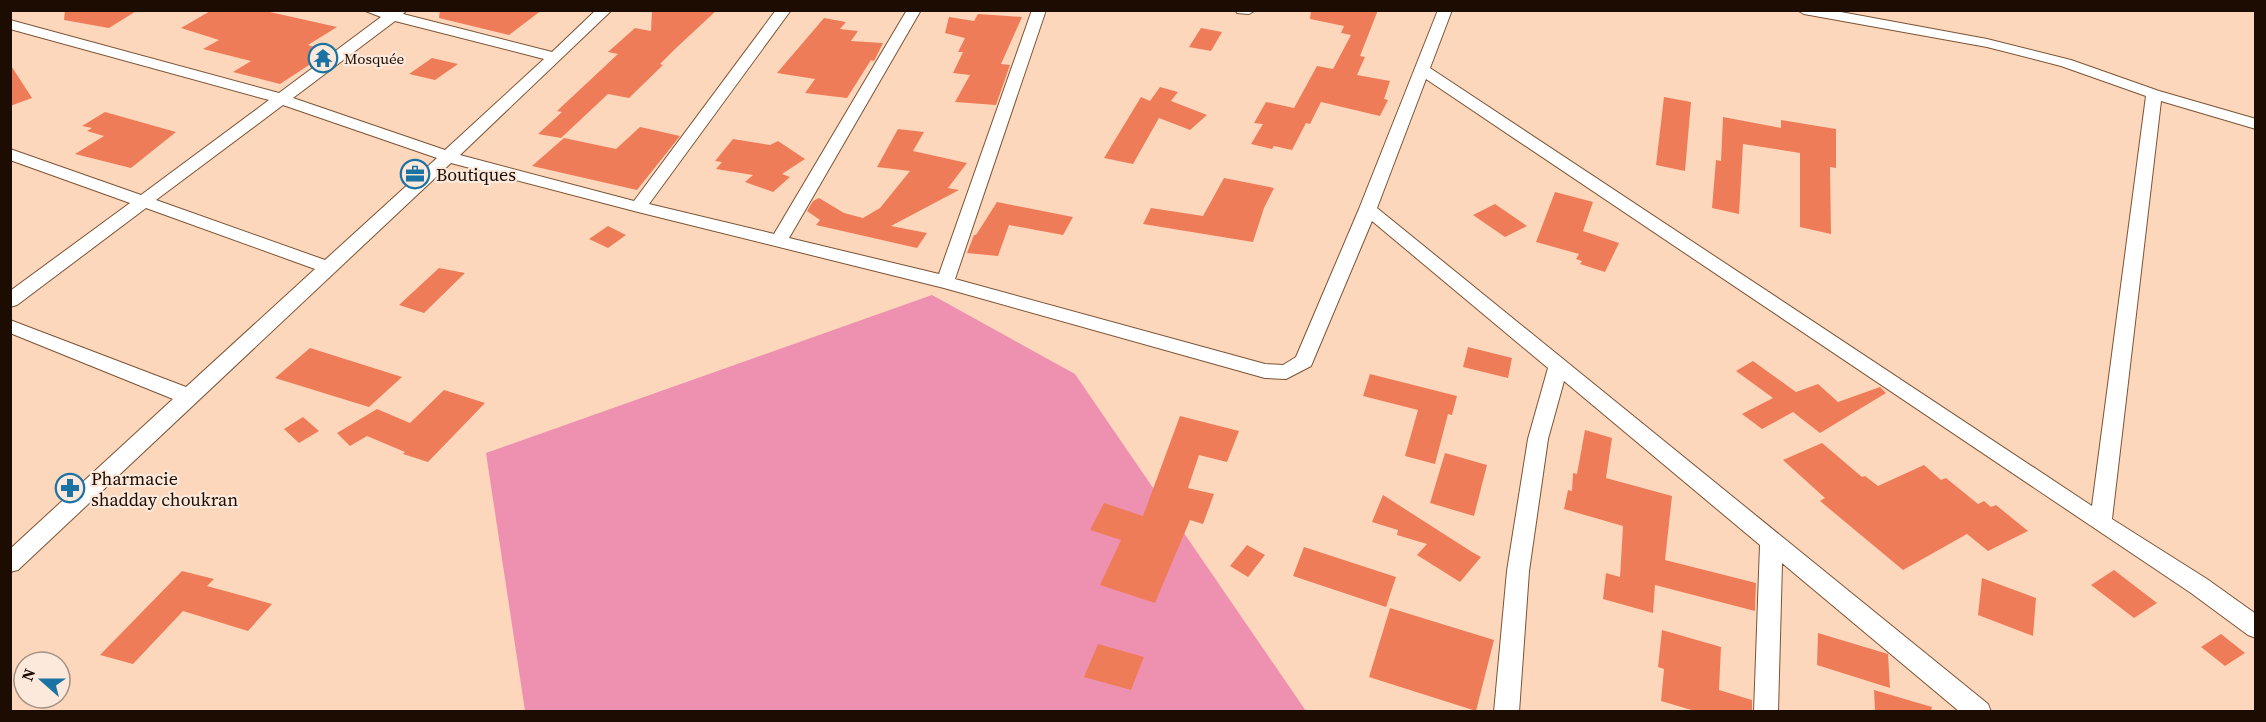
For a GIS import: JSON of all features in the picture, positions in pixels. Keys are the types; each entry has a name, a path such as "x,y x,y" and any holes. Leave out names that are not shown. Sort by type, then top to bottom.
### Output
{"street":[{"path":"370,10 396,13 555,57"},
{"path":"10,563 187,396 449,157 605,10"},
{"path":"638,207 784,10"},
{"path":"778,242 914,10"},
{"path":"945,282 1038,10"},
{"path":"1242,10 1249,10"},
{"path":"10,24 279,98 449,157 638,207 945,282 1265,371 1286,372 1304,361 1368,209 1444,10"},
{"path":"1804,10 1987,43 2066,63 2154,94 2256,124"},
{"path":"10,301 279,98 396,13"},
{"path":"1421,69 2199,586 2256,628"},
{"path":"2101,523 2154,94"},
{"path":"10,154 327,267"},
{"path":"1368,209 1979,711"},
{"path":"10,326 187,396"},
{"path":"1506,711 1521,549 1538,439 1558,366"},
{"path":"1766,711 1771,542"}],"shaded area":[{"path":"932,295 1075,374 1306,711 525,711 486,453"}],"building":[{"path":"65,10 138,10 109,28 64,20"},
{"path":"212,10 261,10 337,27 308,45 329,52 280,84 233,72 251,61 203,49 219,40 181,28"},
{"path":"440,10 542,10 509,35 439,18"},
{"path":"652,10 717,10 660,64 663,65 629,98 608,94 561,138 538,134 562,112 557,111 618,54 608,52 635,28 651,31"},
{"path":"1311,10 1378,10 1360,56 1365,57 1357,75 1390,81 1384,99 1388,100 1380,116 1321,102 1310,124 1306,123 1292,150 1274,146 1272,149 1251,144 1263,124 1254,123 1266,102 1294,108 1317,66 1333,69 1351,35 1341,33 1344,26 1310,19"},
{"path":"978,14 1022,17 1001,64 1010,65 996,105 955,102 970,75 953,73 963,52 958,52 965,38 945,33 949,17 974,21"},
{"path":"824,18 846,22 840,29 858,31 851,41 883,43 874,61 871,60 847,98 805,93 815,79 777,73"},
{"path":"1201,28 1222,32 1211,51 1189,47"},
{"path":"432,58 458,64 435,80 409,74"},
{"path":"10,64 32,98 10,106"},
{"path":"1160,87 1178,92 1171,101 1207,115 1190,130 1159,118 1133,164 1104,158 1141,97 1150,101"},
{"path":"1664,97 1691,102 1685,171 1656,165"},
{"path":"105,112 176,132 131,168 75,154 104,136 87,131 92,128 82,126"},
{"path":"1723,117 1781,128 1781,120 1836,129 1836,168 1830,167 1831,234 1800,227 1800,153 1743,144 1739,214 1712,208 1716,160 1721,161"},
{"path":"640,127 680,136 637,190 532,166 564,138 616,149"},
{"path":"898,129 924,132 913,151 967,163 948,188 959,190 891,226 927,233 917,248 816,225 820,220 807,211 813,201 819,198 844,213 863,218 880,208 910,171 877,167"},
{"path":"733,139 770,145 778,141 805,159 782,174 790,177 773,192 745,182 753,175 716,169 722,162 715,161"},
{"path":"1224,178 1274,188 1264,208 1253,242 1143,224 1151,208 1203,216"},
{"path":"1555,192 1593,202 1583,231 1619,243 1605,272 1580,264 1582,261 1576,259 1579,254 1536,242"},
{"path":"997,202 1073,217 1063,235 1009,225 998,256 967,253 974,235"},
{"path":"1495,204 1527,226 1505,237 1473,215"},
{"path":"608,226 626,235 608,248 589,239"},
{"path":"439,268 465,273 424,313 399,305"},
{"path":"1468,347 1512,358 1508,378 1463,367"},
{"path":"310,348 402,377 369,407 275,378"},
{"path":"1753,361 1796,392 1818,384 1838,402 1880,387 1886,393 1820,433 1793,412 1762,429 1742,414 1773,398 1736,371"},
{"path":"1370,374 1457,396 1452,415 1448,414 1435,464 1405,456 1418,410 1363,396"},
{"path":"444,390 485,403 428,462 403,454 405,452 367,436 350,446 337,433 377,409 410,423"},
{"path":"1180,416 1239,431 1227,462 1199,455 1188,488 1214,494 1203,524 1190,520 1155,603 1100,585 1121,540 1090,530 1104,503 1143,516"},
{"path":"303,417 319,431 299,443 284,429"},
{"path":"1585,430 1612,438 1606,478 1672,496 1665,560 1756,583 1755,611 1655,585 1653,613 1603,599 1606,573 1620,577 1623,526 1564,509 1568,490 1572,491 1573,473 1577,474"},
{"path":"1822,443 1862,477 1865,476 1878,486 1924,465 1941,480 1946,478 1978,504 1984,501 1991,507 1996,505 2028,531 1988,551 1967,534 1903,570 1820,501 1825,498 1783,460"},
{"path":"1445,453 1487,465 1474,516 1430,503"},
{"path":"1383,495 1481,557 1460,582 1417,555 1427,544 1397,535 1398,530 1372,522"},
{"path":"1247,545 1265,555 1248,577 1230,566"},
{"path":"1304,547 1396,577 1386,607 1293,576"},
{"path":"2114,570 2157,603 2134,618 2091,585"},
{"path":"182,571 214,579 207,586 272,604 248,631 183,611 133,664 100,655"},
{"path":"1982,578 2036,598 2033,636 1978,615"},
{"path":"1390,608 1494,640 1476,711 1369,677"},
{"path":"1662,630 1721,647 1719,690 1752,700 1752,711 1695,711 1661,701 1664,669 1658,667"},
{"path":"1818,633 1888,654 1890,688 1817,665"},
{"path":"2221,634 2245,653 2225,666 2201,647"},
{"path":"1098,644 1144,657 1131,690 1084,677"},
{"path":"1874,690 1932,707 1931,711 1875,711"}],"place":[{"name":"Mosquée","path":"323,58"},
{"name":"Boutiques","path":"415,174"},
{"name":"Pharmacie shadday choukran","path":"70,488"}]}
